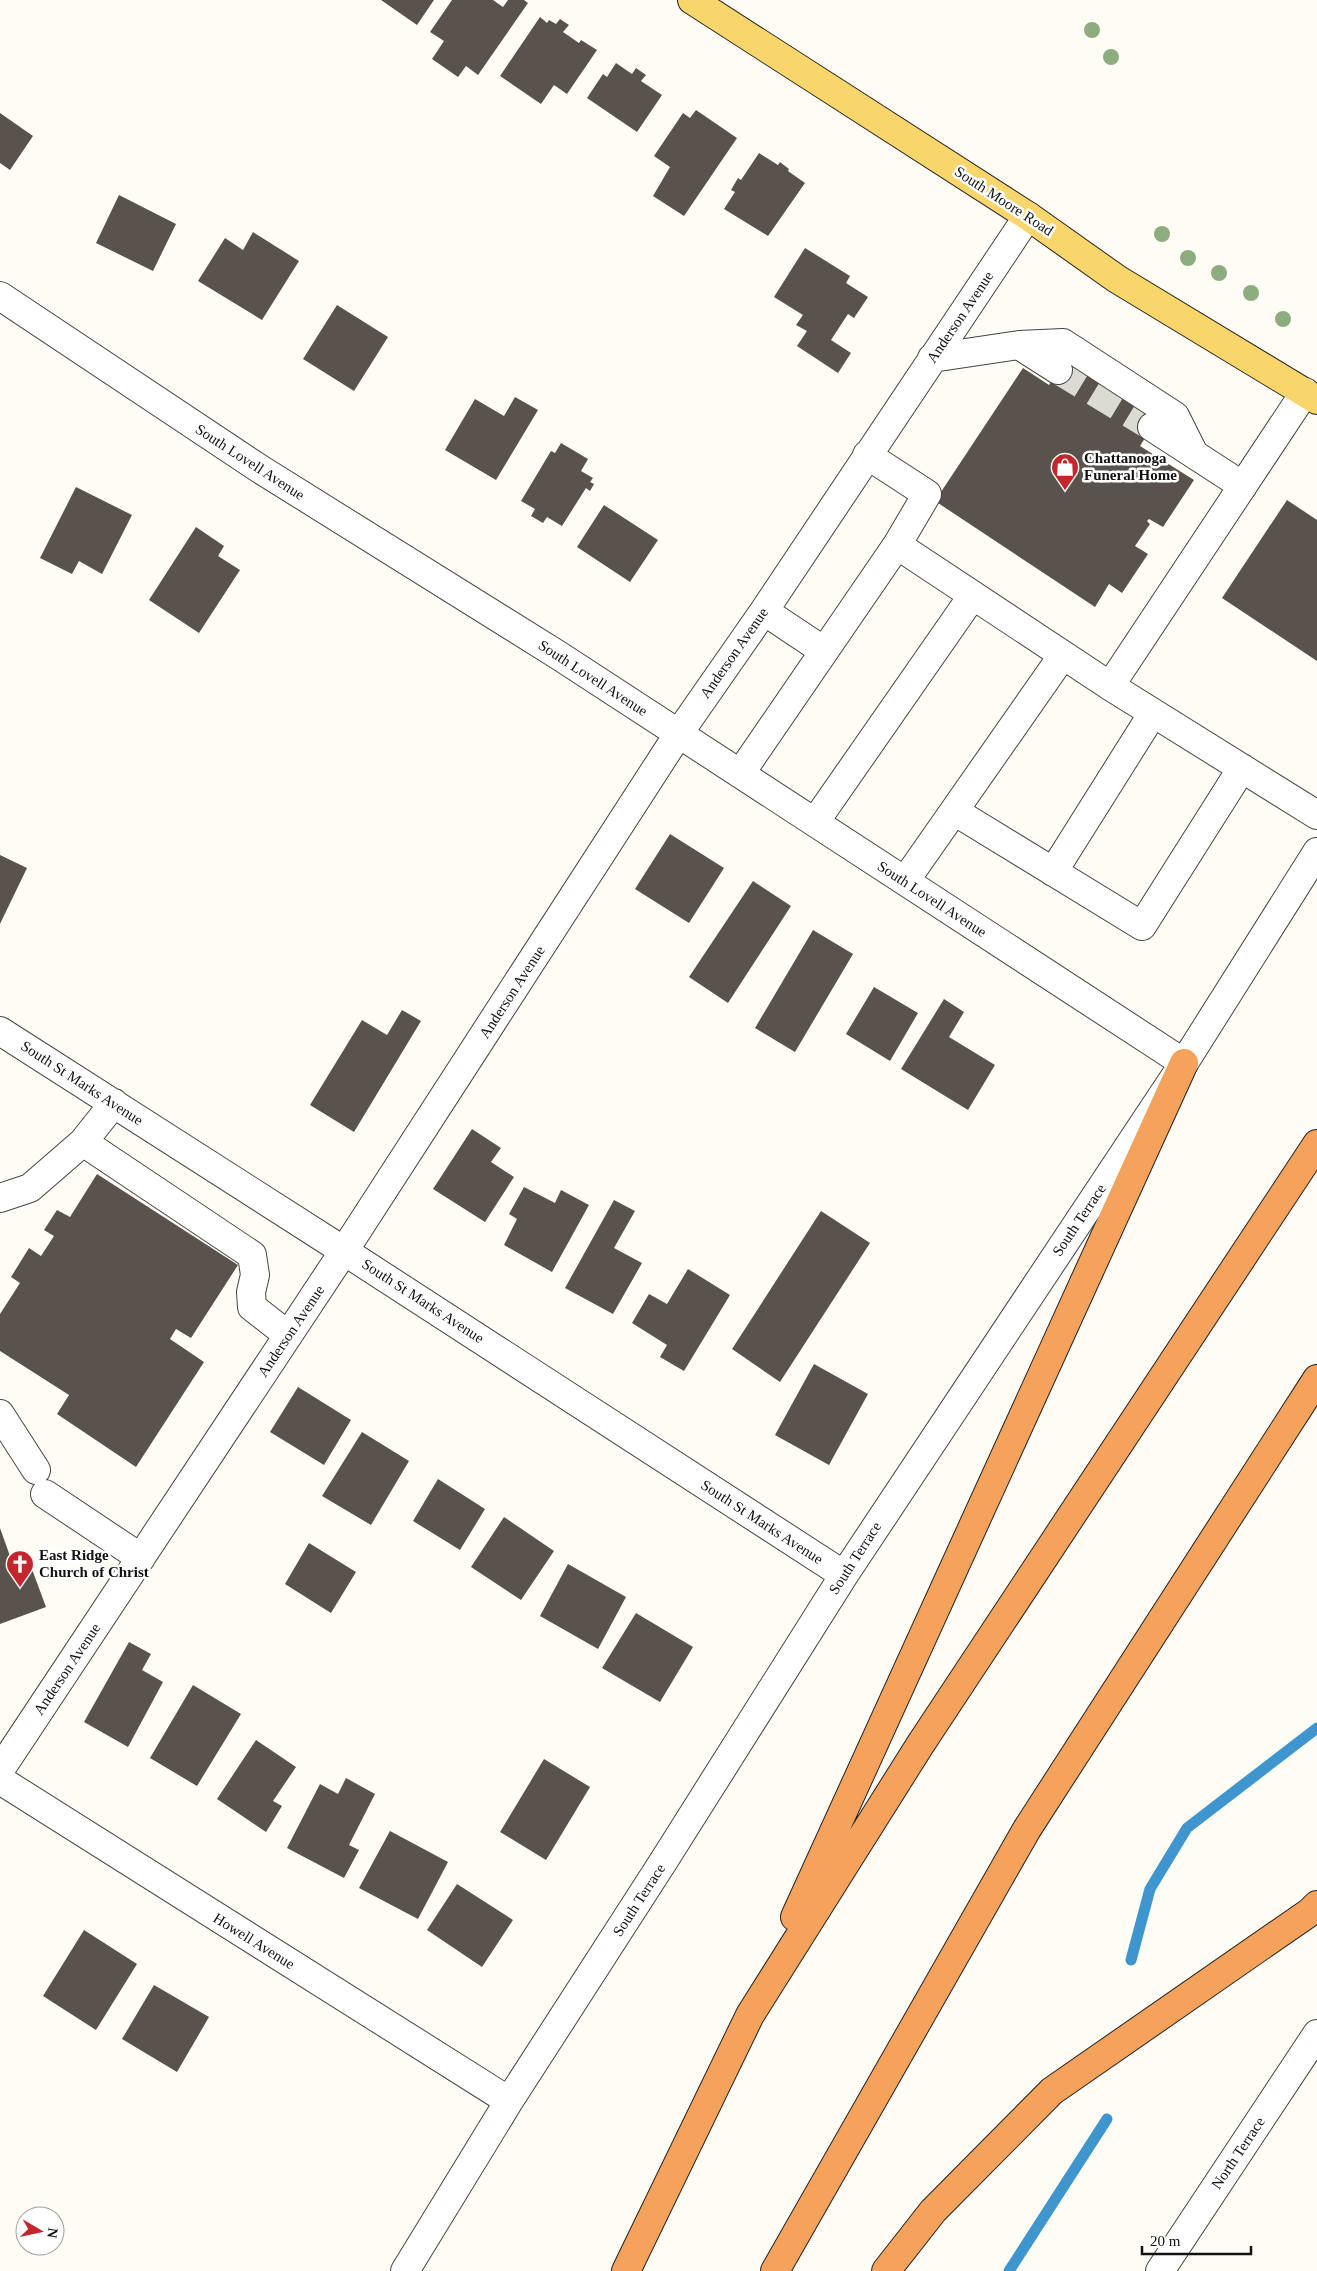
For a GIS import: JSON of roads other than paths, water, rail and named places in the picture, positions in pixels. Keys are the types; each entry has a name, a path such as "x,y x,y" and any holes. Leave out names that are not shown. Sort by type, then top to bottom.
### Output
{"highway":[{"path":"626,2271 750,2014 1184,1063"},
{"path":"750,2014 920,1745 1317,1144"},
{"path":"775,2271 1027,1830 1317,1379"},
{"path":"886,2271 933,2211 1052,2091 1310,1912 1317,1905"}],"main road":[{"name":"South Moore Road","path":"692,0 1028,216 1117,279 1311,396"}],"street":[{"name":"Anderson Avenue","path":"0,1770 344,1251 679,734 764,611 1028,216"},
{"name":"South Lovell Avenue","path":"0,296 260,469 558,655 1184,1063"},
{"path":"932,358 1018,344 1062,342 1175,416 1194,454"},
{"path":"1018,344 1058,370"},
{"path":"1110,686 1243,486 1311,396"},
{"path":"1152,427 1243,486"},
{"path":"740,774 897,545 927,494 867,455"},
{"path":"897,545 1110,686 1317,815"},
{"path":"815,822 973,595"},
{"path":"764,611 824,652"},
{"path":"905,881 1064,655"},
{"path":"1053,872 1153,713"},
{"path":"954,811 1142,926 1242,768"},
{"name":"South Terrace","path":"405,2271 509,2101 663,1862 844,1575 1184,1063 1317,852"},
{"name":"South St Marks Avenue","path":"0,1031 844,1575"},
{"path":"0,1198 30,1188 83,1142 114,1103"},
{"path":"83,1142 252,1255 255,1275 251,1292 252,1308 288,1335"},
{"path":"0,1414 40,1482 141,1558"},
{"name":"Howell Avenue","path":"0,1780 509,2101"},
{"name":"North Terrace","path":"1160,2271 1317,2034"}],"waterway":[{"path":"1131,1960 1150,1889 1187,1828 1317,1728"},
{"path":"1009,2271 1107,2119"}],"tunnel":[{"path":"1058,370 1152,427"}],"place":[{"name":"Chattanooga Funeral Home","path":"1065,491"},
{"name":"East Ridge Church of Christ","path":"20,1588"}]}
